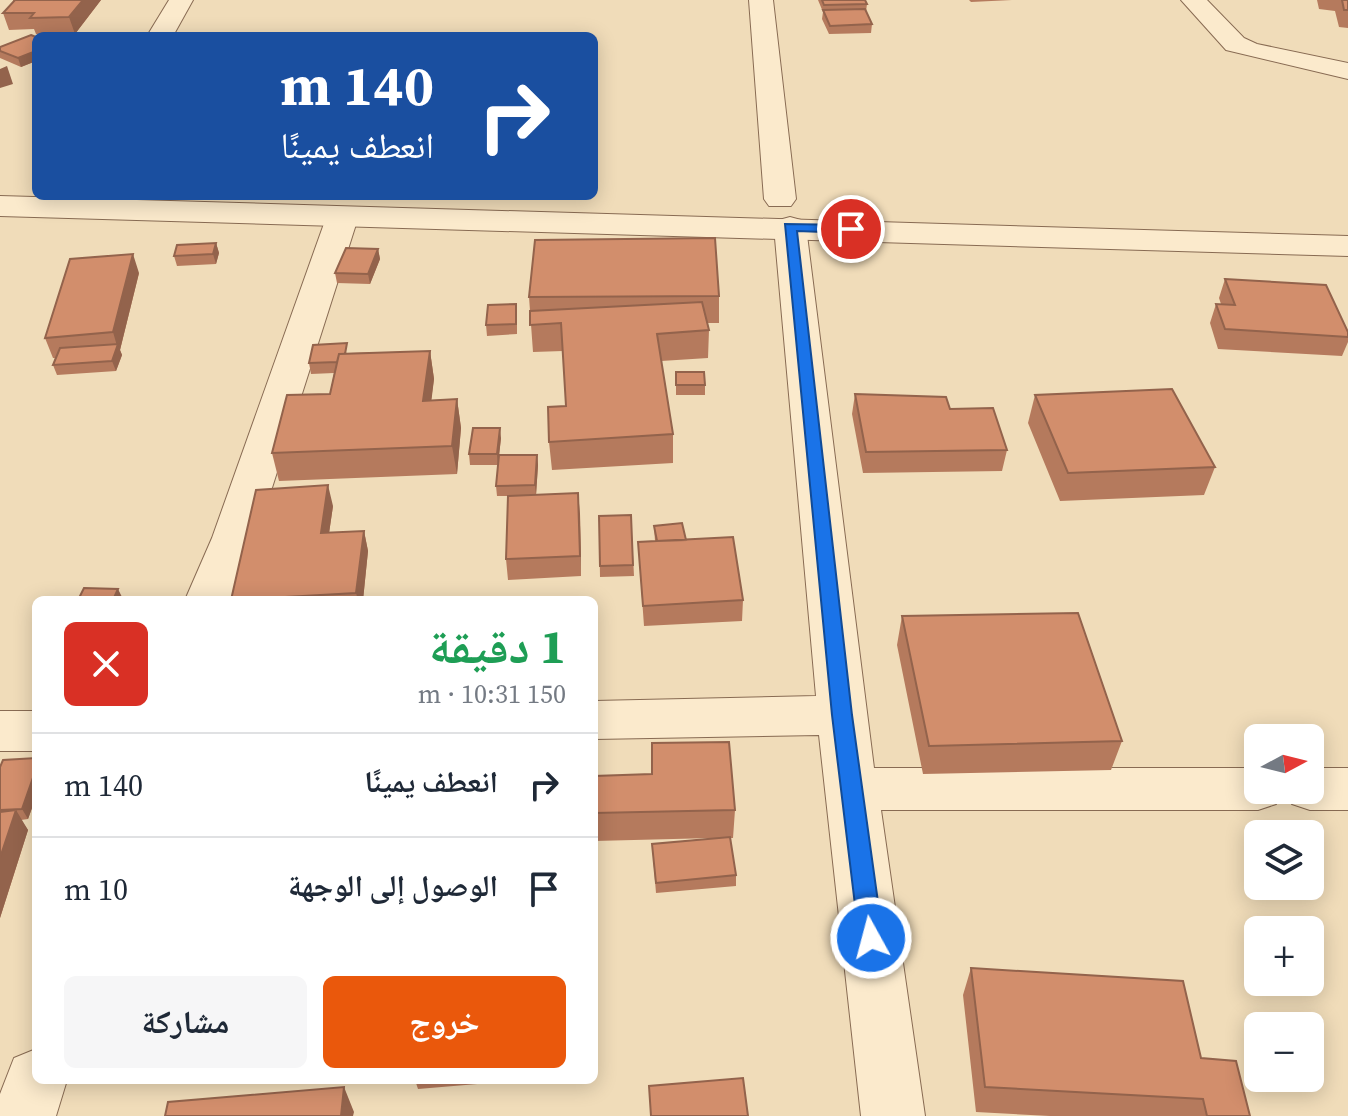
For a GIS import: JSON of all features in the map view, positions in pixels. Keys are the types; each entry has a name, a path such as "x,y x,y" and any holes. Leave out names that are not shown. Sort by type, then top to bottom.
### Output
{"street":[{"path":"162,32 181,0"},
{"path":"761,0 842,715 893,1116"},
{"path":"1193,0 1235,44 1249,50 1348,71"},
{"path":"0,181 32,181"},
{"path":"0,206 342,218 783,206 1348,246"},
{"path":"1043,207 1348,217"},
{"path":"210,596 234,538 342,218"},
{"path":"598,720 842,715"},
{"path":"0,731 32,731"},
{"path":"853,789 1244,789"},
{"path":"1324,789 1348,789"},
{"path":"24,1116 35,1084"}],"building":[{"path":"15,0 83,0 69,17 30,18 34,13 3,13"},
{"path":"822,0 865,0 867,4 824,5"},
{"path":"1342,0 1348,0 1348,10 1344,10"},
{"path":"865,9 872,24 830,26 823,10"},
{"path":"32,35 32,53 18,58 0,51 0,47"},
{"path":"715,238 719,296 529,297 535,240"},
{"path":"216,243 213,254 174,256 177,245"},
{"path":"346,248 378,249 368,274 335,273"},
{"path":"133,254 113,332 45,338 70,259"},
{"path":"1225,279 1326,285 1348,337 1225,329 1216,304 1235,305"},
{"path":"702,302 709,330 657,334 673,434 549,442 548,407 566,406 561,323 530,325 530,311"},
{"path":"516,304 516,324 486,325 488,305"},
{"path":"347,343 345,354 339,354 337,362 309,363 313,345"},
{"path":"118,344 112,361 53,365 60,348"},
{"path":"430,351 423,401 457,399 452,446 272,453 287,395 330,394 339,354"},
{"path":"676,372 704,372 705,385 676,385"},
{"path":"1172,389 1215,467 1068,473 1035,395"},
{"path":"855,394 946,397 950,409 993,408 1007,450 866,452"},
{"path":"473,428 500,428 497,454 469,454"},
{"path":"499,455 537,455 535,485 496,486"},
{"path":"328,485 321,533 364,531 356,593 232,596 256,490"},
{"path":"578,493 580,556 506,559 508,496"},
{"path":"631,515 633,565 600,566 599,516"},
{"path":"682,523 686,540 657,541 654,526"},
{"path":"733,537 743,600 643,606 638,542"},
{"path":"84,588 118,589 115,596 80,596"},
{"path":"1078,613 1122,741 929,746 902,616"},
{"path":"729,742 735,810 598,813 598,776 652,774 652,743"},
{"path":"32,758 32,780 22,809 0,810 0,767 3,760"},
{"path":"16,810 0,858 0,812"},
{"path":"730,837 736,875 656,883 652,844"},
{"path":"971,968 1183,981 1201,1058 1236,1061 1250,1116 1207,1116 1203,1099 985,1087"},
{"path":"743,1078 748,1116 651,1116 649,1086"},
{"path":"344,1087 341,1116 165,1116 168,1102"}],"route":[{"path":"851,229 790,227 842,715 871,938"}]}
